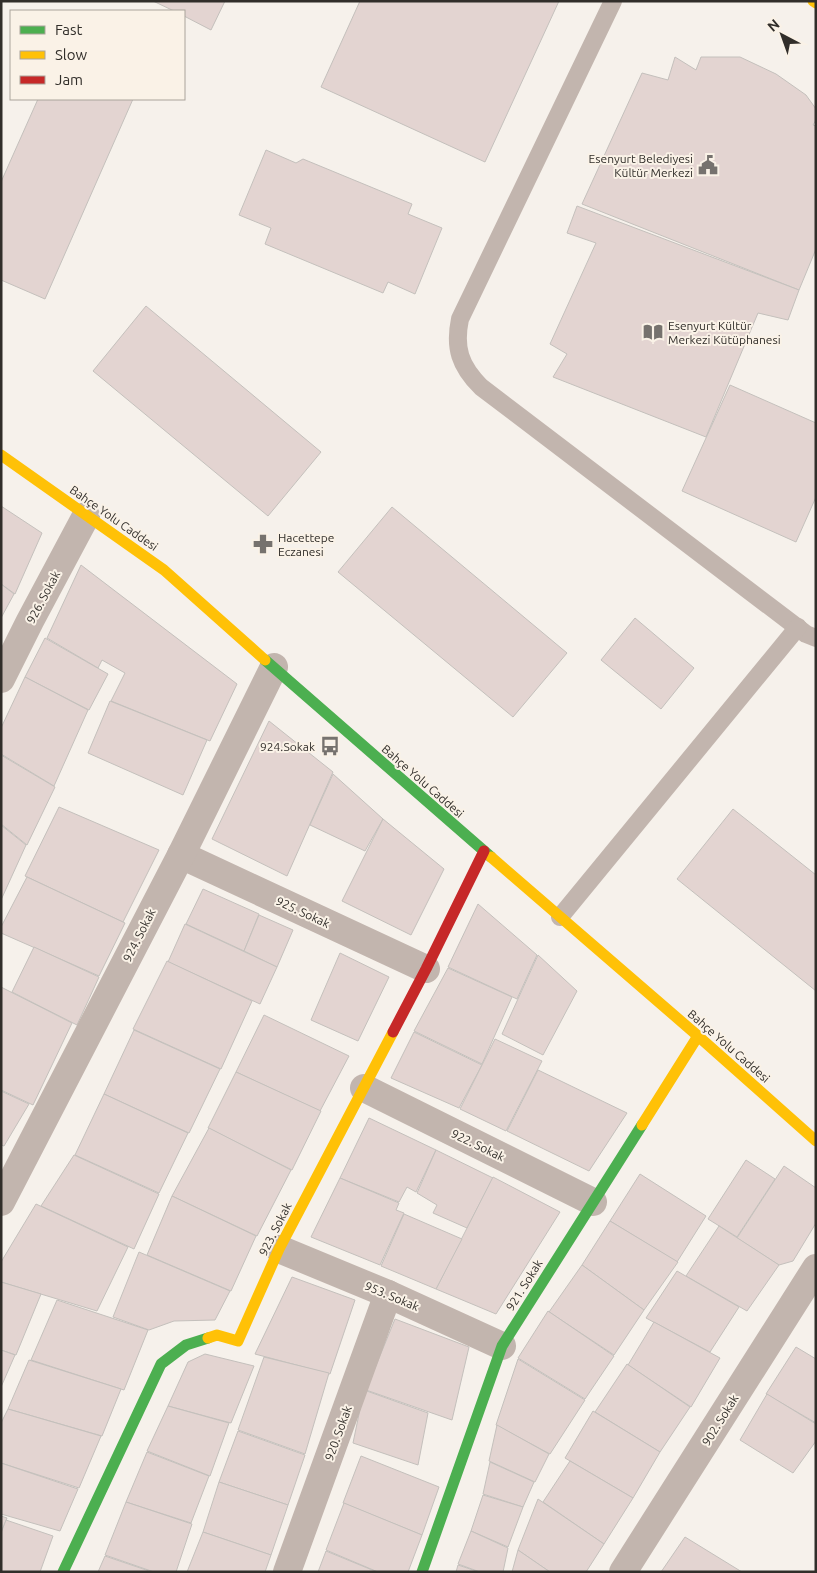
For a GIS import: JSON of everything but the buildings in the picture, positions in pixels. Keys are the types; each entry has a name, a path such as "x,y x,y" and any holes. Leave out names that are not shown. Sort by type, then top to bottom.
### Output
{"street":[{"name":"Bahçe Yolu Caddesi","path":"1,455 164,570 330,718 698,1036 816,1141"},
{"name":"926. Sokak","path":"1,679 86,516"},
{"name":"924. Sokak","path":"1,1202 181,855 274,667"},
{"name":"923. Sokak","path":"63,1572 161,1364 186,1345 217,1335 238,1341 280,1249 426,969 484,851"},
{"name":"925. Sokak","path":"181,855 426,969"},
{"name":"921. Sokak","path":"422,1572 502,1346 698,1036"},
{"name":"922. Sokak","path":"364,1088 593,1202"},
{"name":"953. Sokak","path":"280,1249 388,1294 502,1346"},
{"name":"902. Sokak","path":"623,1572 816,1268"},
{"name":"920. Sokak","path":"287,1572 388,1294"}],"lane":[{"path":"613,1 460,319 457,334 462,364 481,387 806,634 816,638"},
{"path":"560,917 798,627"}],"traffic: fast":[{"path":"265,660 491,857"},
{"path":"422,1572 502,1346 642,1125"},
{"path":"63,1572 161,1364 186,1345 208,1338"}],"traffic: slow":[{"path":"1,455 164,570 265,660"},
{"path":"491,857 816,1141"},
{"path":"208,1338 217,1335 238,1341 279,1249 393,1032"},
{"path":"642,1125 698,1036"}],"traffic: jam":[{"path":"393,1032 484,851"}],"place":[{"name":"Esenyurt Belediyesi Kültür Merkezi","path":"708,165"},
{"name":"Esenyurt Kültür Merkezi Kütüphanesi","path":"653,332"},
{"name":"Hacettepe Eczanesi","path":"263,544"},
{"name":"924.Sokak","path":"330,746"}]}
